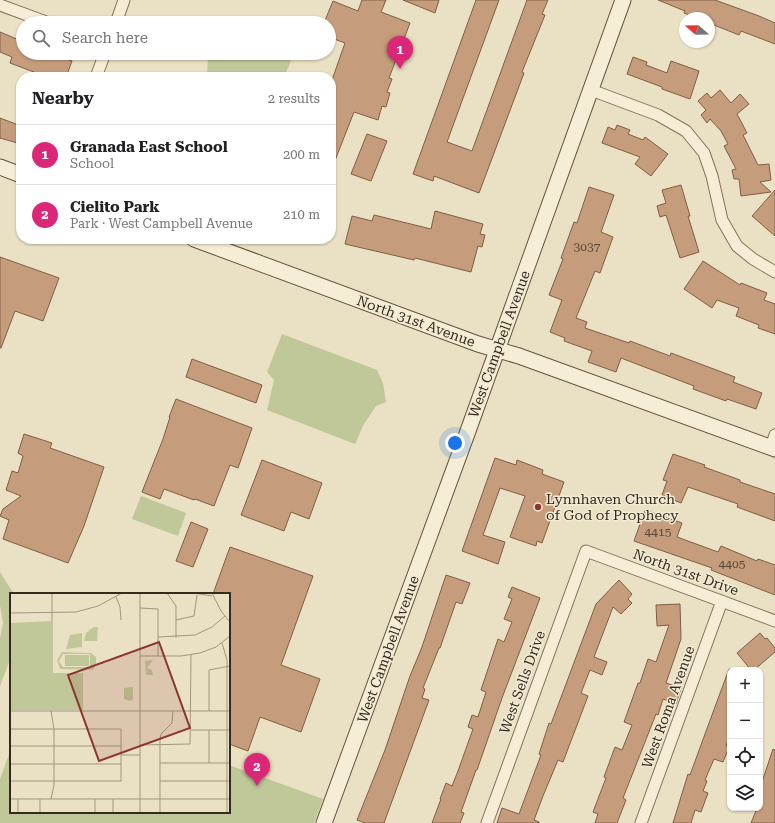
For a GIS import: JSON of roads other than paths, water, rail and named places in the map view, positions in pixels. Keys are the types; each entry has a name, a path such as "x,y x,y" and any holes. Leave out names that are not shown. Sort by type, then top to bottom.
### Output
{"street":[{"path":"118,16 124,0"},
{"name":"West Campbell Avenue","path":"324,823 623,0"},
{"path":"0,5 30,16"},
{"path":"98,72 102,60"},
{"path":"591,90 658,115 686,131 704,154 712,176 722,220 737,246 753,260 775,272"},
{"path":"0,167 16,173"},
{"name":"North 31st Avenue","path":"207,244 471,342 519,356 774,444"},
{"name":"North 31st Drive","path":"586,551 775,621"},
{"name":"West Sells Drive","path":"487,823 586,551"},
{"name":"West Roma Avenue","path":"642,823 722,601"}],"place":[{"name":"Granada East School","path":"400,69"},
{"name":"Lynnhaven Church of God of Prophecy","path":"538,507"},
{"name":"Cielito Park","path":"257,786"}]}
